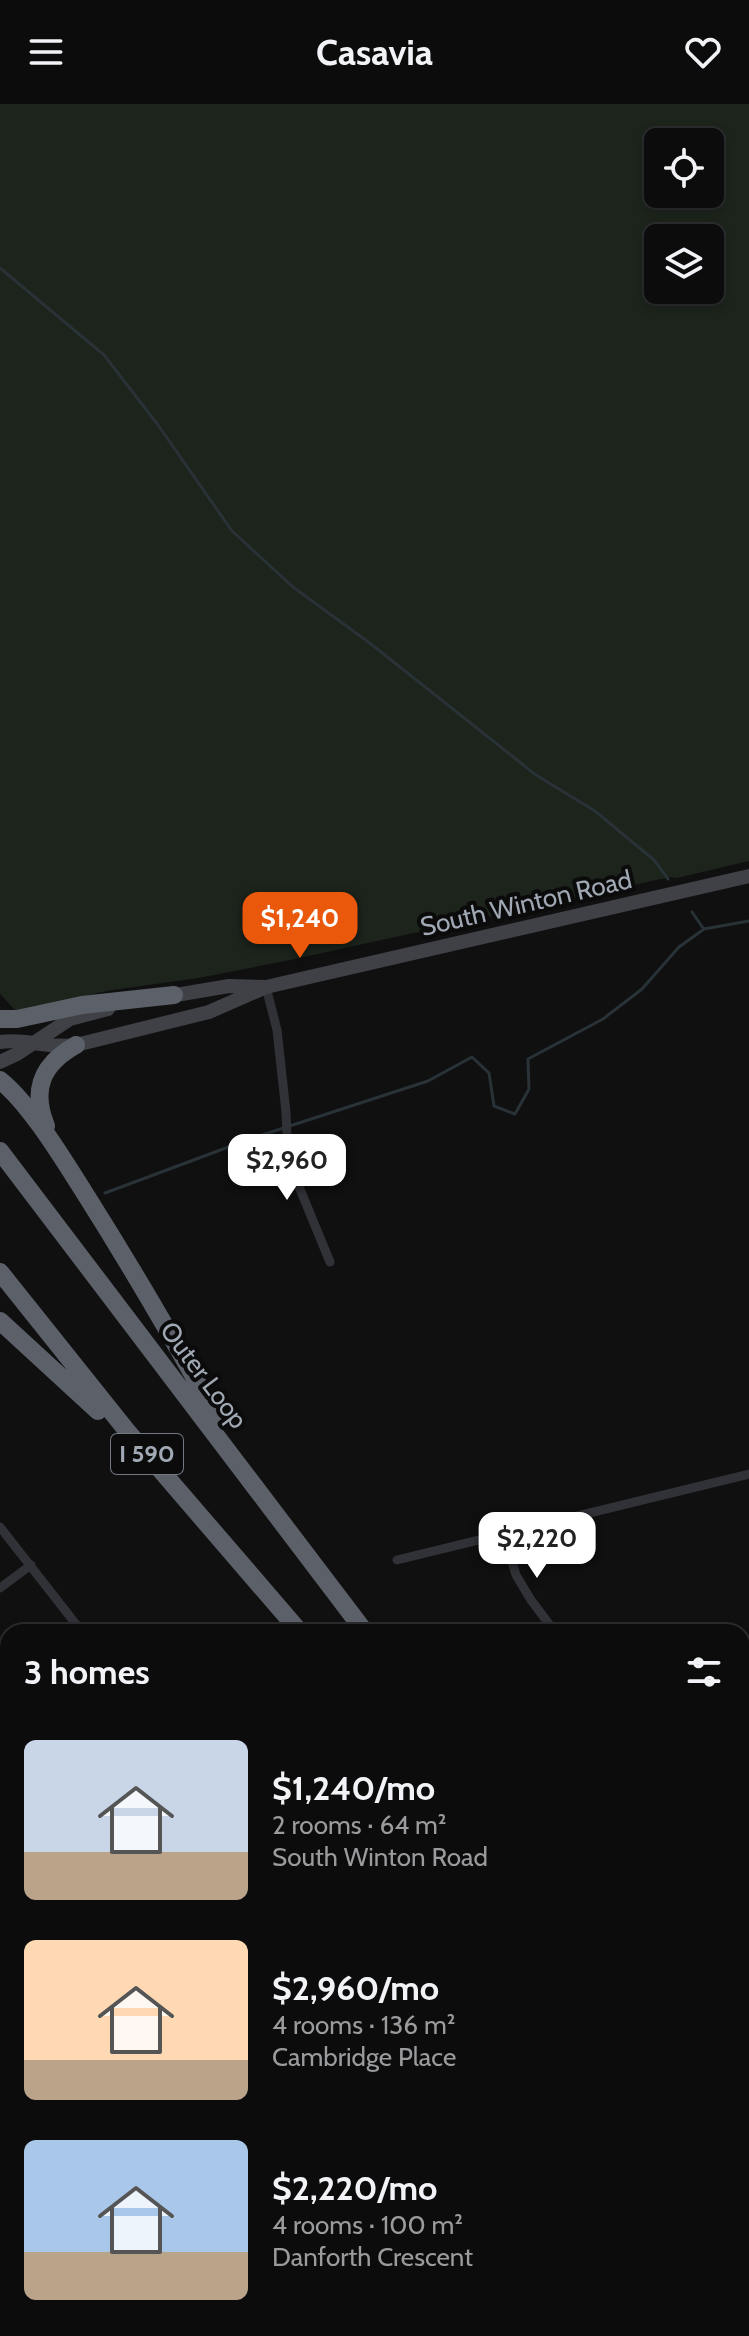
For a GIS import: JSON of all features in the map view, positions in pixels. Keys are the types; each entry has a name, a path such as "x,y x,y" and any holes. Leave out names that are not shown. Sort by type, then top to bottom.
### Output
{"highway":[{"path":"0,1019 17,1019 82,1005 174,995"},
{"path":"76,1045 51,1064 40,1087 43,1119 60,1154 206,1398 222,1442"},
{"path":"0,1080 60,1154"},
{"name":"Outer Loop","path":"0,1151 359,1624"},
{"name":"I 590","path":"0,1272 127,1431 293,1624"},
{"path":"0,1321 96,1410 127,1431"}],"main road":[{"name":"South Winton Road","path":"0,1042 58,1047 76,1045 196,1016 266,987 749,876"},
{"name":"South Winton Road","path":"0,1062 75,1018 229,986 266,987"}],"street":[{"path":"266,987 277,1030 288,1160 330,1262"},
{"path":"397,1560 749,1474"},
{"path":"0,1527 76,1624"},
{"path":"504,1535 516,1575 549,1624"},
{"path":"0,1588 31,1565"}],"shaded area":[{"path":"0,104 749,104 749,861 290,960 199,978 112,990 16,1011 0,994"}],"waterway":[{"path":"0,268 104,355 158,425 232,531 293,587 371,644 536,775 595,811 654,860 668,879"},
{"path":"692,912 703,928"},
{"path":"105,1193 250,1139 428,1081 472,1057 489,1073 494,1106 515,1114 529,1089 528,1059 603,1019 642,989 679,947 704,929 749,921"}]}
